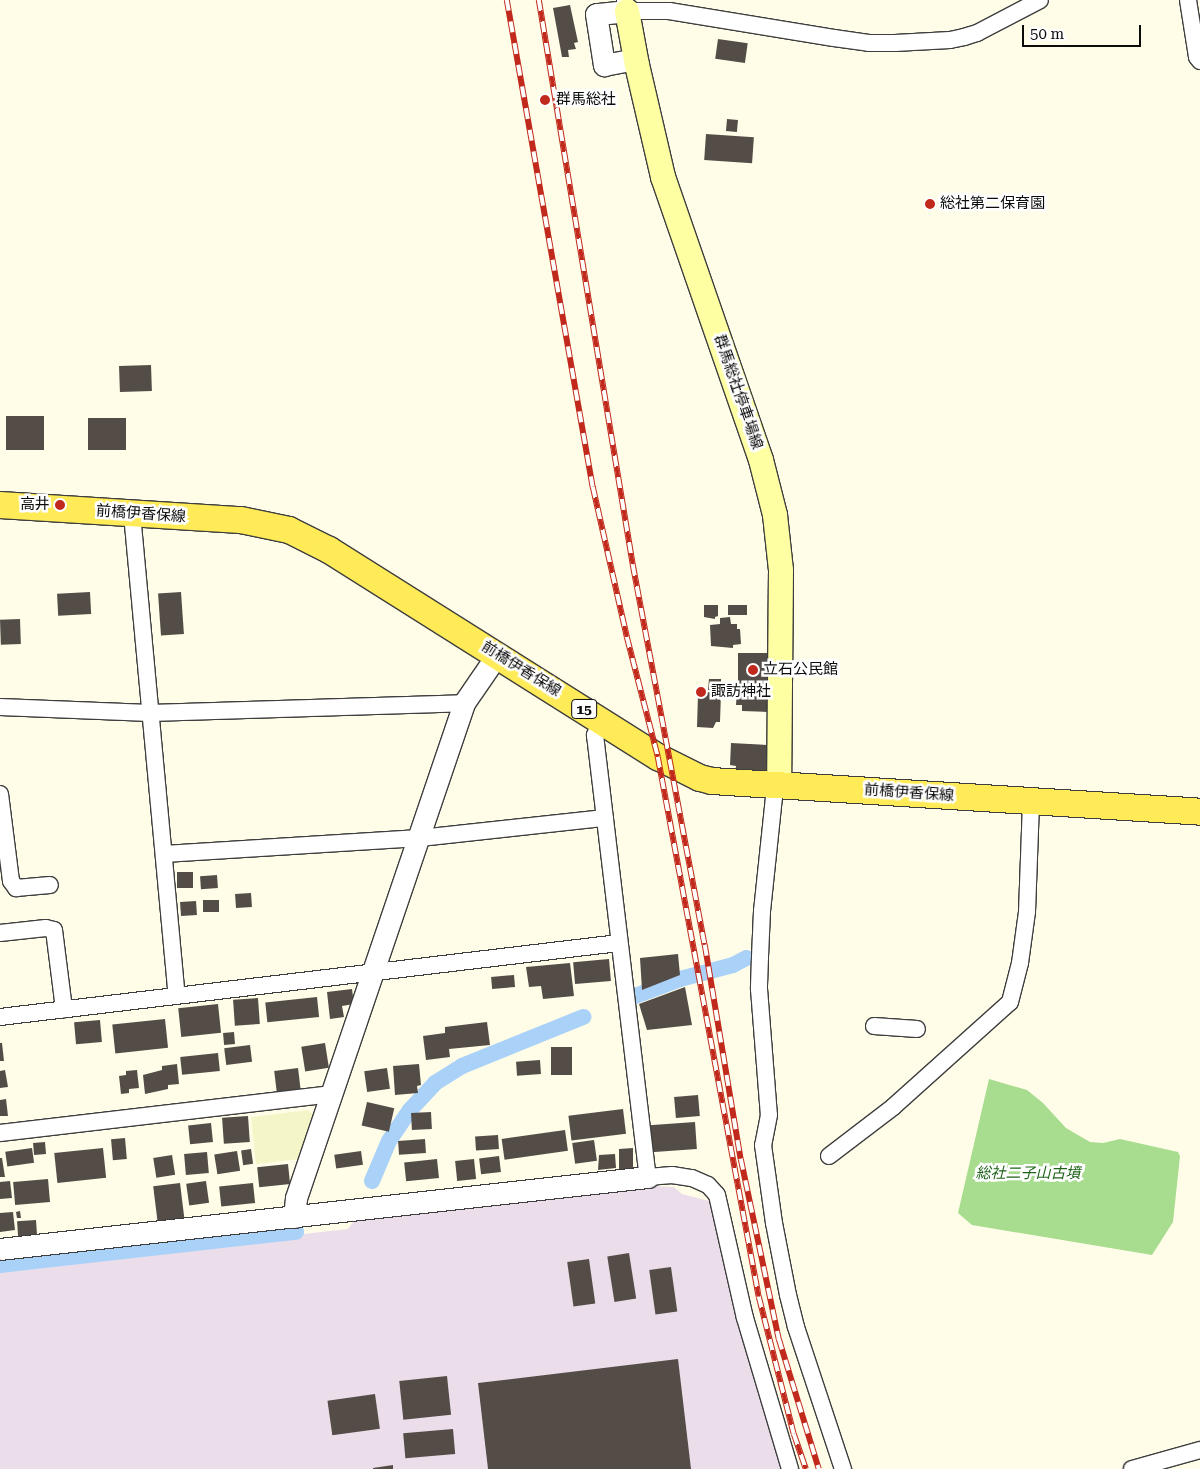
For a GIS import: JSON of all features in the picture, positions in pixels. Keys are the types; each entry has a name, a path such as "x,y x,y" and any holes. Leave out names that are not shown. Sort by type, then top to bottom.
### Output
{"main road":[{"name":"群馬総社停車場線","path":"626,5 636,59 663,176 764,468 775,515 780,548 781,589 779,785"},
{"name":"前橋伊香保線","path":"0,505 249,521 288,530 329,550 672,765 700,778 779,785 1200,812"}],"street":[{"path":"636,59 604,65 596,14 626,5 843,39 895,42 950,40 964,37 977,33 1040,0"},
{"path":"1188,0 1197,57 1200,61"},
{"path":"132,514 177,995"},
{"path":"294,1217 296,1198 420,838 464,703 497,655"},
{"path":"0,707 150,713 464,703"},
{"path":"602,720 595,736 648,1177"},
{"path":"779,785 774,797 760,957 759,989 769,1114 763,1145 774,1224 790,1303 843,1469"},
{"path":"0,794 3,850 11,881 16,888 50,885"},
{"path":"829,1156 893,1107 1010,1002 1020,963 1027,912 1031,801"},
{"path":"164,854 420,838 605,818"},
{"path":"0,933 46,928 54,930 64,1009"},
{"path":"0,1017 619,943"},
{"path":"874,1026 917,1029"},
{"path":"0,1133 331,1094"},
{"path":"0,1249 648,1177 672,1176 692,1178 708,1185 717,1195 745,1318 790,1469"},
{"path":"1132,1469 1200,1450"}],"shaded area":[{"path":"652,1186 674,1187 682,1194 713,1202 782,1469 0,1469 0,1268 348,1229 354,1221"}],"green space":[{"name":"総社二子山古墳","path":"989,1079 1027,1090 1043,1103 1066,1128 1090,1142 1103,1143 1120,1139 1178,1152 1180,1156 1173,1222 1152,1255 972,1225 958,1213"},
{"path":"308,1110 315,1116 299,1159 256,1164 251,1117"}],"building":[{"path":"570,5 578,42 574,43 576,49 568,50 569,57 562,57 553,8"},
{"path":"718,39 748,43 745,63 715,59"},
{"path":"727,119 738,120 737,132 726,131"},
{"path":"706,134 754,137 752,163 704,160"},
{"path":"151,365 152,391 120,392 119,366"},
{"path":"6,416 44,416 44,450 6,450"},
{"path":"88,418 126,418 126,450 88,450"},
{"path":"90,592 91,614 58,616 57,594"},
{"path":"181,592 184,634 161,636 158,594"},
{"path":"704,605 718,605 718,616 715,619 704,617"},
{"path":"728,605 747,605 747,615 728,615"},
{"path":"730,617 731,624 737,624 737,629 740,629 741,644 733,645 733,648 711,646 710,625 720,624 720,618"},
{"path":"20,619 21,644 1,645 0,620"},
{"name":"立石公民館","path":"738,653 768,653 768,687 738,687"},
{"path":"709,679 721,679 721,691 708,690"},
{"path":"737,689 768,689 768,712 742,711 742,705 736,705"},
{"path":"705,692 721,693 720,722 716,722 713,728 697,727 698,694"},
{"path":"731,743 769,745 769,777 735,776 736,766 730,765"},
{"path":"177,872 193,872 193,888 177,888"},
{"path":"217,875 218,888 201,889 200,876"},
{"path":"251,893 252,907 236,908 235,894"},
{"path":"203,900 219,900 219,912 203,912"},
{"path":"196,901 197,915 181,916 180,902"},
{"path":"678,954 680,975 642,990 640,958"},
{"path":"609,959 611,981 575,984 573,962"},
{"path":"570,963 574,996 543,999 541,986 529,987 526,967"},
{"path":"514,975 515,987 492,989 491,977"},
{"path":"685,987 692,1025 647,1030 639,1004"},
{"path":"352,989 354,1004 342,1006 344,1017 330,1019 327,992"},
{"path":"317,997 319,1017 267,1022 265,1002"},
{"path":"258,998 260,1024 235,1026 233,1000"},
{"path":"218,1004 221,1033 181,1037 178,1008"},
{"path":"165,1019 168,1048 115,1053 112,1025"},
{"path":"100,1020 102,1042 76,1044 74,1022"},
{"path":"487,1022 490,1045 449,1049 450,1057 426,1060 423,1036 445,1033 445,1027"},
{"path":"234,1032 235,1044 224,1045 223,1033"},
{"path":"0,1043 2,1043 4,1061 0,1061"},
{"path":"325,1043 329,1068 305,1071 301,1047"},
{"path":"250,1045 252,1062 226,1065 224,1048"},
{"path":"551,1047 572,1047 572,1075 551,1075"},
{"path":"218,1053 220,1071 182,1075 180,1057"},
{"path":"540,1060 541,1074 517,1076 516,1062"},
{"path":"177,1064 179,1084 168,1085 168,1089 145,1094 143,1075 162,1070 162,1066"},
{"path":"419,1064 421,1085 417,1086 418,1093 395,1095 393,1066"},
{"path":"298,1068 301,1093 277,1096 274,1071"},
{"path":"387,1068 390,1089 367,1092 364,1071"},
{"path":"5,1070 8,1087 0,1088 0,1071"},
{"path":"137,1070 139,1088 129,1089 129,1093 121,1094 119,1076 126,1075 126,1071"},
{"path":"698,1095 700,1116 676,1118 674,1097"},
{"path":"6,1099 8,1116 0,1116 0,1100"},
{"path":"367,1102 394,1108 389,1132 362,1125"},
{"path":"623,1109 626,1134 571,1141 568,1116"},
{"path":"431,1112 432,1129 412,1130 411,1113"},
{"path":"248,1116 250,1142 224,1144 222,1118"},
{"path":"695,1122 697,1149 651,1152 649,1125"},
{"path":"211,1123 213,1142 190,1144 188,1125"},
{"path":"565,1130 568,1151 505,1160 502,1139"},
{"path":"498,1135 499,1149 476,1151 475,1137"},
{"path":"125,1138 127,1159 113,1160 111,1139"},
{"path":"425,1139 426,1153 399,1155 398,1141"},
{"path":"594,1140 597,1161 575,1164 572,1143"},
{"path":"45,1142 46,1154 34,1155 33,1143"},
{"path":"32,1148 34,1163 7,1167 5,1152"},
{"path":"103,1148 106,1178 57,1183 54,1153"},
{"path":"633,1148 633,1168 619,1171 619,1149"},
{"path":"251,1149 253,1164 243,1165 241,1150"},
{"path":"237,1151 240,1171 217,1174 214,1155"},
{"path":"361,1151 363,1165 336,1169 334,1155"},
{"path":"207,1152 209,1173 186,1175 184,1154"},
{"path":"615,1154 616,1168 598,1170 599,1155"},
{"path":"172,1155 175,1175 156,1178 153,1158"},
{"path":"499,1156 501,1172 481,1174 479,1158"},
{"path":"0,1158 2,1158 5,1177 0,1177"},
{"path":"437,1159 439,1178 406,1181 404,1162"},
{"path":"474,1159 476,1179 457,1181 455,1161"},
{"path":"288,1164 290,1184 259,1187 257,1167"},
{"path":"48,1179 50,1202 15,1205 13,1182"},
{"path":"10,1181 12,1198 0,1199 0,1182"},
{"path":"206,1181 209,1203 189,1206 186,1184"},
{"path":"180,1183 184,1218 157,1221 153,1186"},
{"path":"253,1183 255,1203 221,1206 219,1187"},
{"path":"20,1211 21,1218 17,1218 16,1212"},
{"path":"13,1212 15,1230 0,1232 0,1213"},
{"path":"36,1220 37,1235 18,1236 17,1221"},
{"path":"629,1253 636,1298 614,1302 607,1256"},
{"path":"589,1259 595,1304 573,1307 567,1262"},
{"path":"671,1267 677,1312 655,1315 649,1270"},
{"path":"678,1359 691,1469 488,1469 478,1383"},
{"path":"447,1376 451,1415 403,1420 399,1381"},
{"path":"375,1394 380,1429 332,1435 327,1401"},
{"path":"453,1429 455,1454 405,1458 403,1433"},
{"path":"393,1465 393,1469 373,1469 373,1468"}],"waterway":[{"path":"630,998 680,979 733,965 746,958"},
{"path":"372,1181 389,1141 410,1110 435,1083 462,1066 583,1017"},
{"path":"0,1265 296,1232"}],"railway":[{"path":"507,0 593,487 627,637 658,757 759,1297 794,1434 806,1469"},
{"path":"539,0 633,565 705,945 741,1159 779,1339 819,1469"}],"place":[{"name":"群馬総社","path":"545,100"},
{"name":"総社第二保育園","path":"930,204"},
{"name":"高井","path":"60,505"},
{"name":"立石公民館","path":"753,670"},
{"name":"諏訪神社","path":"701,692"}]}
